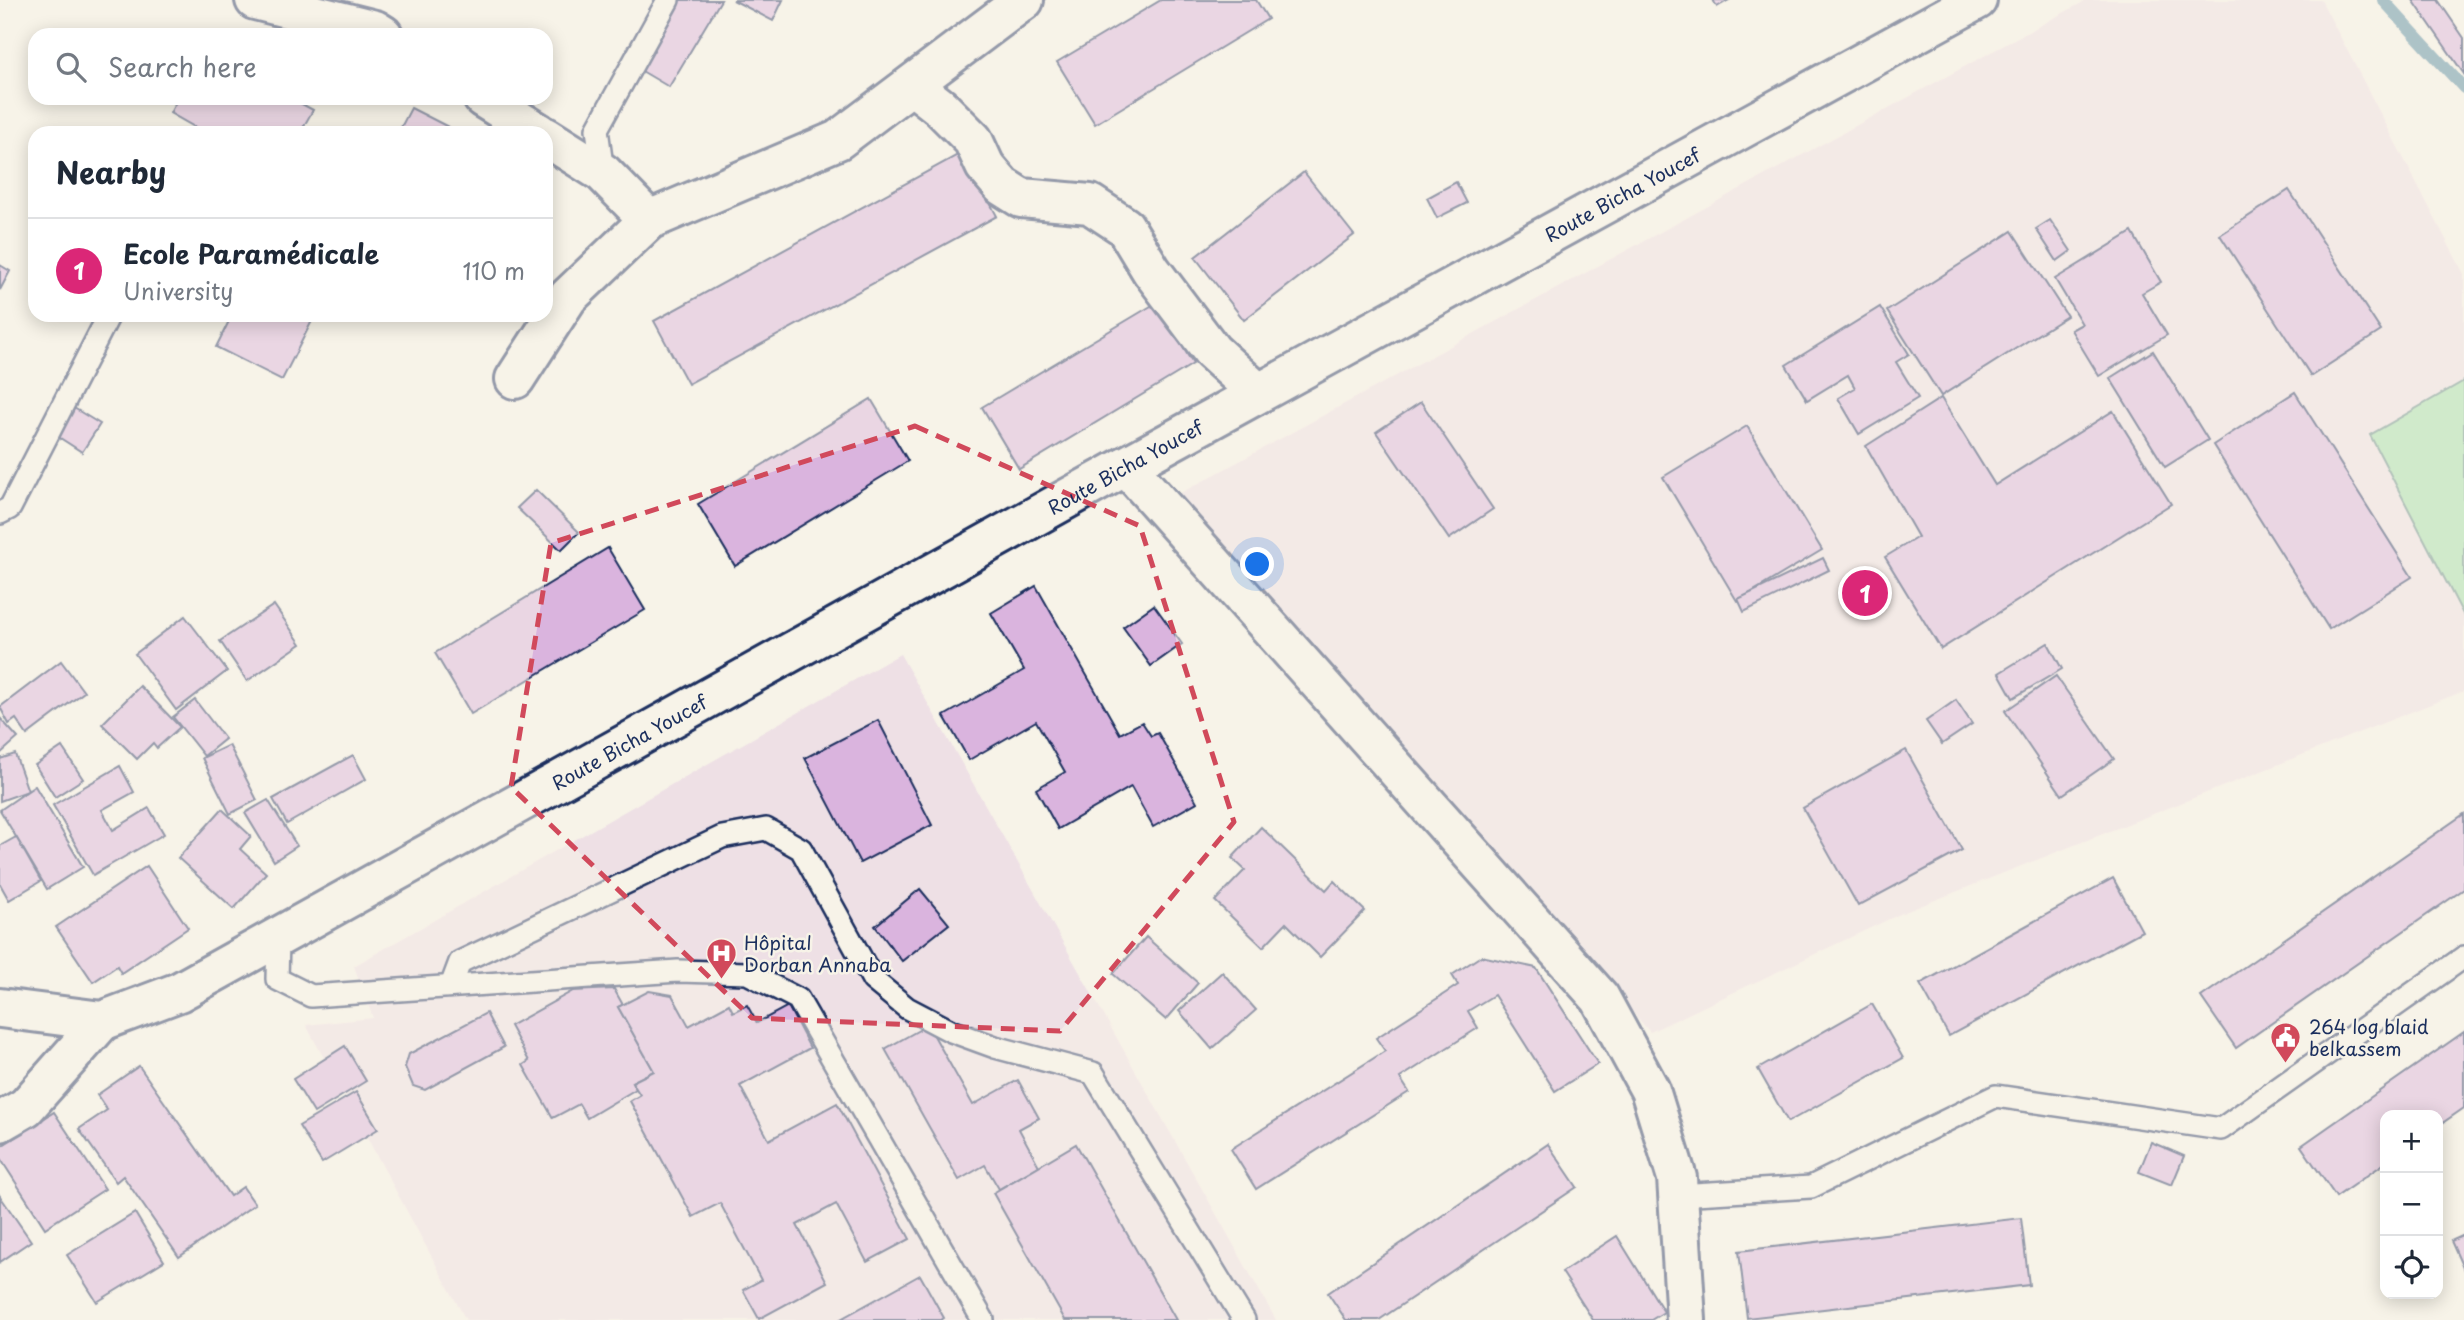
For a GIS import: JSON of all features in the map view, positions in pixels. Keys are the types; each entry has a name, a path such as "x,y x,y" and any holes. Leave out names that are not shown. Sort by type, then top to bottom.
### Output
{"street":[{"path":"255,0 367,28"},
{"path":"553,320 568,297 649,220 838,140 1024,0"},
{"name":"Route Bicha Youcef","path":"102,1021 179,992 278,940 1126,466 1977,0"},
{"path":"912,85 940,107 973,140 985,166 1002,186 1021,198 1090,204 1125,227 1151,270 1212,351 1258,393"},
{"path":"495,105 528,126"},
{"path":"553,141 603,173 649,220"},
{"path":"515,379 552,322"},
{"path":"1126,466 1600,998 1650,1090 1677,1178 1686,1320"},
{"path":"0,1008 102,1021"},
{"path":"0,1122 26,1107 102,1021"}],"lane":[{"path":"603,173 597,129 668,0"},
{"path":"0,513 10,508 105,322"},
{"path":"451,986 460,962 722,837 766,829 801,849 873,980 907,1008 951,1031 995,1047 1093,1073 1244,1320"},
{"path":"278,940 277,979 311,996 678,971 747,973 798,999 983,1320"},
{"path":"1678,1195 1811,1187 1996,1096 2221,1129 2464,957"}],"highlighted area":[{"path":"915,426 1140,526 1234,822 1060,1031 752,1018 511,787 551,543"}],"shaded area":[{"path":"2087,0 2321,0 2464,274 2464,691 1900,914 1650,1032 1179,494"},
{"name":"Hôpital Dorban Annaba","path":"900,654 1276,1320 466,1320 306,1025 373,1018 354,966"}],"green space":[{"path":"2464,381 2464,616 2370,435"}],"building":[{"path":"675,0 721,0 669,87 635,67"},
{"path":"733,0 783,0 773,21"},
{"path":"1161,0 1256,0 1268,19 1095,124 1057,62"},
{"path":"1713,0 1729,0 1717,7"},
{"path":"2413,0 2438,0 2464,38 2464,74"},
{"path":"174,105 304,105 313,110 304,126 193,126 170,113"},
{"path":"411,108 446,126 402,126"},
{"path":"963,152 997,216 688,384 654,321"},
{"path":"1304,172 1354,235 1244,320 1195,257"},
{"path":"1456,182 1467,203 1437,218 1427,198"},
{"path":"2289,190 2381,331 2311,376 2220,235"},
{"path":"2050,220 2071,251 2057,261 2036,229"},
{"path":"2012,231 2067,316 1941,396 1887,311"},
{"path":"2132,232 2161,282 2142,293 2167,335 2099,376 2071,330 2082,324 2055,279"},
{"path":"0,265 10,271 0,290"},
{"path":"1156,303 1193,364 1019,469 982,407"},
{"path":"1880,307 1909,354 1896,362 1918,398 1859,434 1838,398 1855,388 1848,375 1807,400 1786,365"},
{"path":"228,322 311,322 282,380 216,347"},
{"path":"2153,351 2208,440 2165,467 2110,378"},
{"path":"2295,392 2412,577 2329,629 2213,445"},
{"path":"1941,398 1995,485 2113,411 2171,504 1941,649 1885,557 1918,537 1866,446"},
{"path":"871,399 908,461 735,566 698,504"},
{"path":"1421,402 1493,509 1449,539 1376,432"},
{"path":"74,408 100,424 82,452 57,436"},
{"path":"1747,426 1822,550 1737,601 1663,477"},
{"path":"536,490 579,532 561,550 517,508"},
{"path":"608,548 645,610 471,714 435,653"},
{"path":"1823,558 1829,570 1744,612 1738,599"},
{"path":"1036,586 1120,734 1142,722 1151,736 1158,733 1197,802 1153,827 1131,787 1058,829 1036,789 1065,772 1036,721 969,760 944,716 1024,670 991,613"},
{"path":"274,605 301,644 247,681 220,641"},
{"path":"1154,605 1182,644 1151,666 1123,627"},
{"path":"185,616 227,671 176,710 135,654"},
{"path":"2048,643 2062,669 2013,698 1999,673"},
{"path":"61,661 84,692 27,735 16,719 9,724 0,707"},
{"path":"2056,676 2114,759 2062,795 2005,711"},
{"path":"140,686 180,727 157,748 153,743 137,759 102,724"},
{"path":"195,700 225,739 204,756 173,717"},
{"path":"1956,700 1972,724 1942,744 1926,721"},
{"path":"0,718 18,738 0,754"},
{"path":"878,720 932,825 860,863 805,758"},
{"path":"229,745 257,800 230,814 202,758"},
{"path":"62,747 83,779 55,797 35,765"},
{"path":"1906,750 1962,850 1858,906 1803,808"},
{"path":"15,754 28,791 0,801 0,759"},
{"path":"353,755 366,779 287,824 273,799"},
{"path":"120,766 134,792 102,810 113,830 149,808 164,834 93,875 53,805"},
{"path":"35,786 83,867 47,889 0,810"},
{"path":"268,800 297,846 274,861 245,813"},
{"path":"222,809 251,836 240,849 266,873 234,909 178,858"},
{"path":"2464,814 2464,889 2236,1048 2201,997"},
{"path":"1261,827 1326,890 1334,881 1365,911 1320,957 1286,923 1263,947 1215,901 1245,870 1232,858"},
{"path":"16,837 41,881 9,900 0,884 0,846"},
{"path":"147,866 188,928 121,973 117,966 93,982 56,927"},
{"path":"2113,878 2142,931 1949,1036 1920,984"},
{"path":"920,889 949,924 902,961 875,926"},
{"path":"1146,937 1198,983 1166,1020 1113,974"},
{"path":"1481,956 1536,968 1598,1064 1555,1091 1494,995 1468,1011 1478,1028 1400,1078 1409,1092 1256,1189 1231,1149 1385,1051 1376,1038 1458,985 1452,975"},
{"path":"1222,972 1256,1010 1212,1049 1179,1011"},
{"path":"614,989 623,1005 618,1007 654,1071 632,1082 636,1089 587,1118 579,1104 553,1118 523,1065 529,1061 510,1026 573,991"},
{"path":"649,991 672,995 689,1026 729,1004 733,1012 747,1005 757,1023 788,1006 810,1048 740,1086 769,1140 837,1103 910,1239 867,1262 836,1204 797,1225 827,1282 759,1319 743,1290 761,1280 720,1203 693,1217 630,1101 640,1095 632,1082 654,1071 618,1007"},
{"path":"1872,1004 1903,1058 1788,1122 1758,1069"},
{"path":"486,1013 504,1047 425,1090 413,1086 405,1067 409,1054"},
{"path":"928,1025 973,1105 1018,1080 1039,1118 1019,1129 1039,1166 999,1189 985,1165 959,1180 885,1049"},
{"path":"2464,1032 2464,1108 2443,1123 2443,1110 2380,1110 2380,1166 2336,1197 2301,1146"},
{"path":"345,1046 366,1081 314,1113 293,1079"},
{"path":"139,1066 230,1196 243,1187 255,1204 179,1257 123,1176 116,1182 79,1129 107,1110 97,1095"},
{"path":"356,1092 378,1129 322,1163 299,1126"},
{"path":"54,1112 105,1189 45,1228 0,1158 0,1147"},
{"path":"2151,1142 2184,1156 2172,1185 2139,1172"},
{"path":"1076,1144 1176,1320 1065,1320 993,1193"},
{"path":"1548,1144 1577,1187 1379,1320 1346,1320 1328,1293"},
{"path":"0,1196 31,1241 0,1262"},
{"path":"135,1213 164,1261 97,1302 67,1255"},
{"path":"2021,1218 2029,1285 1747,1318 1739,1251"},
{"path":"2464,1235 2464,1270 2451,1241"},
{"path":"1617,1236 1664,1312 1651,1320 1593,1320 1562,1272"},
{"path":"920,1275 944,1318 941,1320 839,1320"}],"waterway":[{"path":"2383,0 2464,88"}],"place":[{"name":"Ecole Paramédicale","path":"1865,593"},
{"name":"Hôpital Dorban Annaba","path":"721,980"},
{"name":"264 log blaid belkassem","path":"2286,1064"}]}
